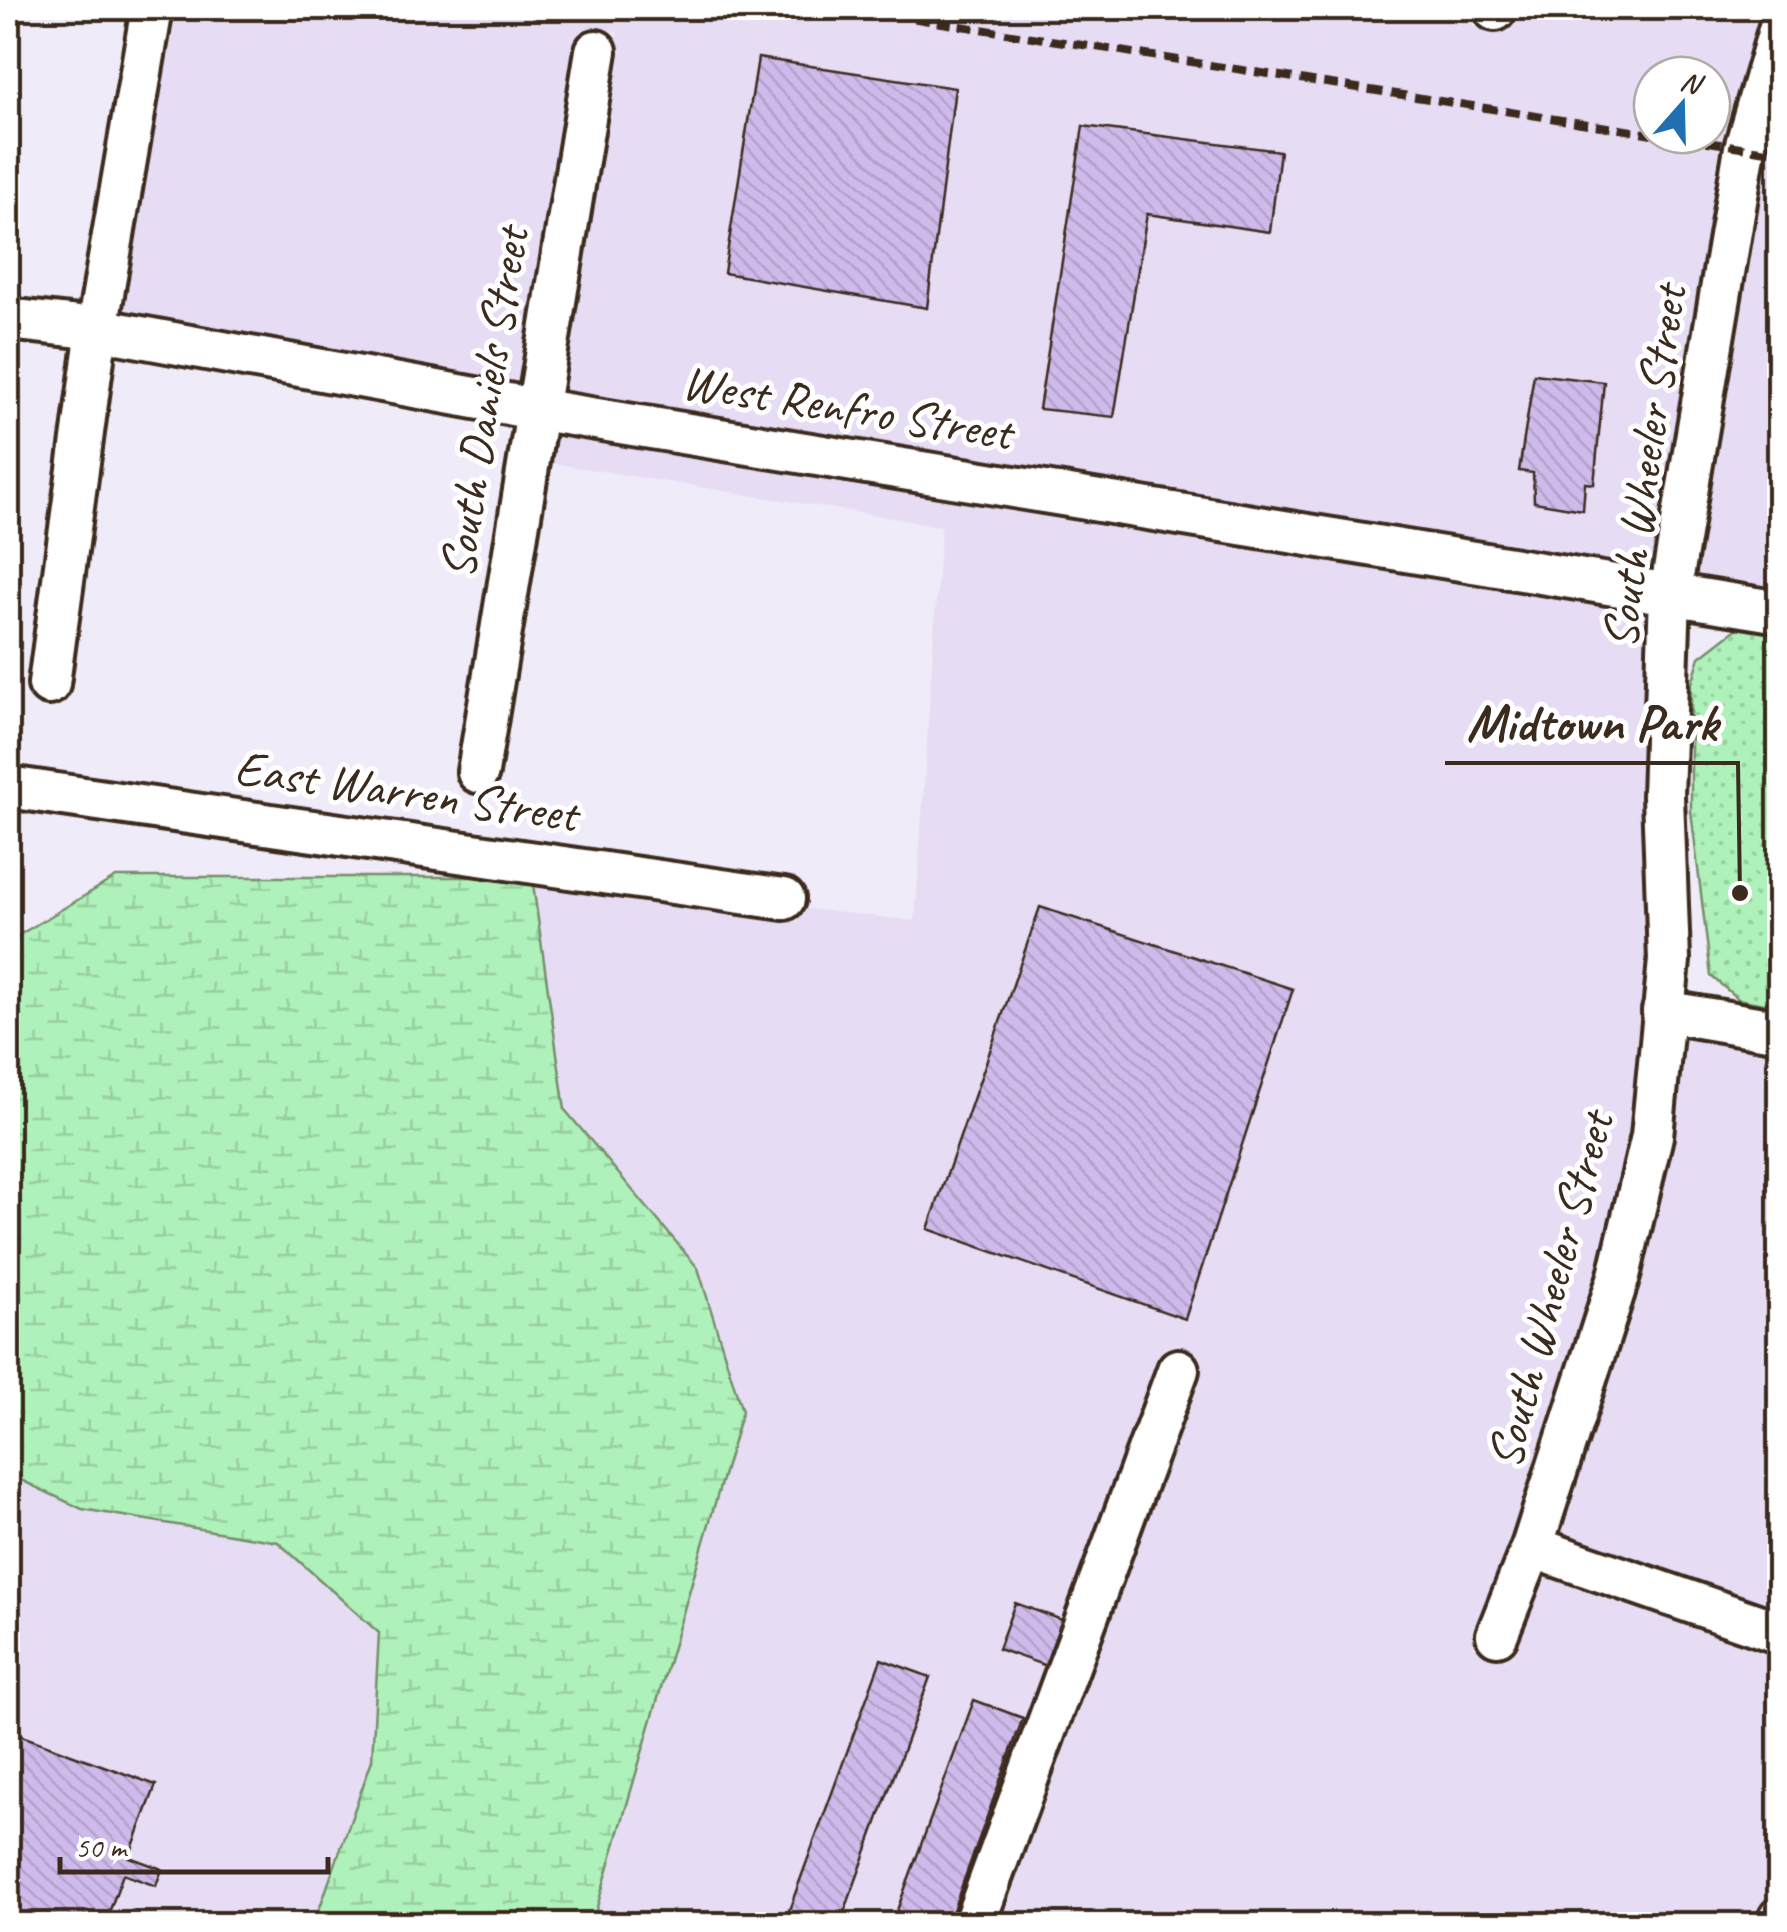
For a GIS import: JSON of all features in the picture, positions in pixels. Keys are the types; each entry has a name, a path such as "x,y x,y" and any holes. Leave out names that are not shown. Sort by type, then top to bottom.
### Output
{"street":[{"path":"49,684 97,329 152,8"},
{"name":"South Wheeler Street","path":"1778,35 1745,148 1670,594 1663,796 1669,960 1652,1136 1618,1276 1532,1548 1780,1633"},
{"name":"South Daniels Street","path":"478,772 534,409 596,51"},
{"name":"West Renfro Street","path":"8,319 97,329 534,409 1780,612"},
{"name":"East Warren Street","path":"10,787 784,899"},
{"path":"1663,1011 1780,1031"},
{"path":"974,1924 1178,1370"},
{"path":"1496,1635 1532,1548"}],"shaded area":[{"path":"171,8 1476,8 1473,27 1509,32 1515,8 1767,8 1732,127 1732,55 1632,55 1632,155 1725,155 1655,571 557,392 618,32 582,29 520,385 119,312"},
{"path":"1779,97 1779,591 1692,577 1764,152"},
{"path":"550,432 1651,612 1650,960 1640,1028 1634,1135 1601,1272 1514,1541 1472,1646 1506,1660 1541,1573 1779,1655 1779,1864 1759,1924 592,1924 742,1411 698,1268 564,1110 533,884 798,922 802,908 915,921 941,526 545,462"},
{"path":"1679,1036 1779,1053 1779,1611 1555,1534"},
{"path":"8,1474 82,1509 278,1542 379,1633 372,1760 314,1924 8,1924"}],"green space":[{"path":"1744,623 1779,628 1779,1007 1738,999 1711,976 1691,811 1691,686 1700,657"},
{"path":"116,877 489,877 533,884 565,1110 698,1268 742,1411 592,1924 314,1924 372,1760 379,1633 278,1542 82,1509 8,1474 8,968 19,935"}],"building":[{"path":"758,58 955,88 927,308 724,273"},
{"path":"1083,126 1280,151 1270,232 1147,214 1114,417 1039,409"},
{"path":"1534,374 1604,382 1594,484 1585,483 1583,510 1534,502 1533,473 1519,471"},
{"path":"1040,907 1293,989 1185,1319 928,1229"},
{"path":"1015,1603 1065,1621 1049,1667 998,1649"},
{"path":"881,1659 930,1677 840,1924 784,1924"},
{"path":"974,1700 1023,1718 948,1924 892,1924"},
{"path":"8,1731 156,1785 129,1857 162,1869 156,1886 123,1874 105,1924 8,1924"}],"railway":[{"path":"846,8 1632,131"},
{"path":"1732,146 1780,153"}],"place":[{"name":"Midtown Park","path":"1740,893"}]}
